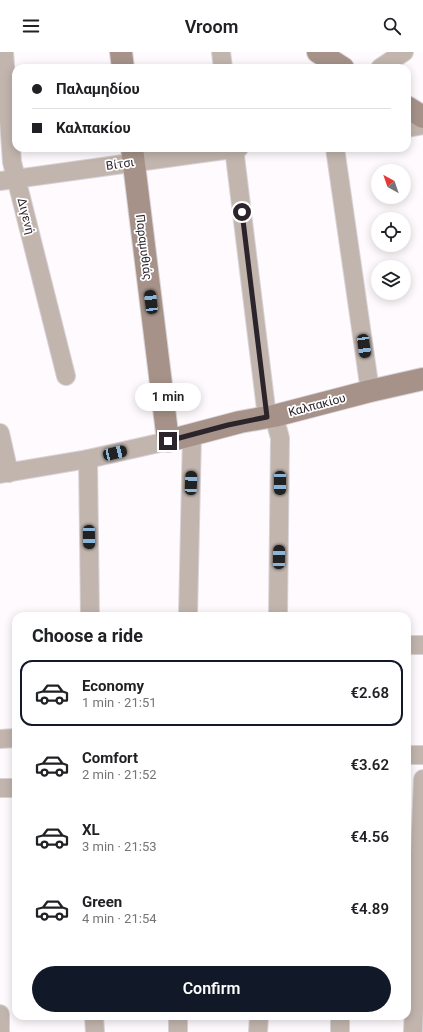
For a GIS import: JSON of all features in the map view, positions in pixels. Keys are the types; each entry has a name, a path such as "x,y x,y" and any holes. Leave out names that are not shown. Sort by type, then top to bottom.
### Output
{"street":[{"name":"Διγενή","path":"4,52 12,162 8,180 66,376"},
{"path":"121,52 122,64"},
{"path":"221,52 222,64"},
{"path":"386,64 404,52"},
{"path":"320,58 334,64"},
{"path":"411,110 423,117"},
{"path":"411,127 423,125"},
{"name":"Βίτσι","path":"8,180 132,155 176,152"},
{"path":"235,152 271,417 280,438 278,612"},
{"path":"336,152 370,391"},
{"name":"Παραμυθιάς","path":"132,155 168,441"},
{"name":"Καλπακίου","path":"4,474 88,459 168,441 240,422 271,417 370,391 423,379"},
{"path":"0,432 4,474"},
{"path":"188,612 192,434"},
{"path":"88,459 90,612"},
{"path":"411,645 423,646"},
{"path":"0,739 12,738"},
{"path":"411,755 423,756"},
{"path":"413,1032 419,998 412,926 423,779"},
{"path":"0,788 12,788"},
{"path":"0,1014 0,1032"},
{"path":"94,1020 95,1032"},
{"path":"178,1020 178,1032"},
{"path":"258,1032 259,1020"},
{"path":"340,1020 340,1032"}],"route":[{"path":"168,441 240,422 267,417 242,212"}]}
